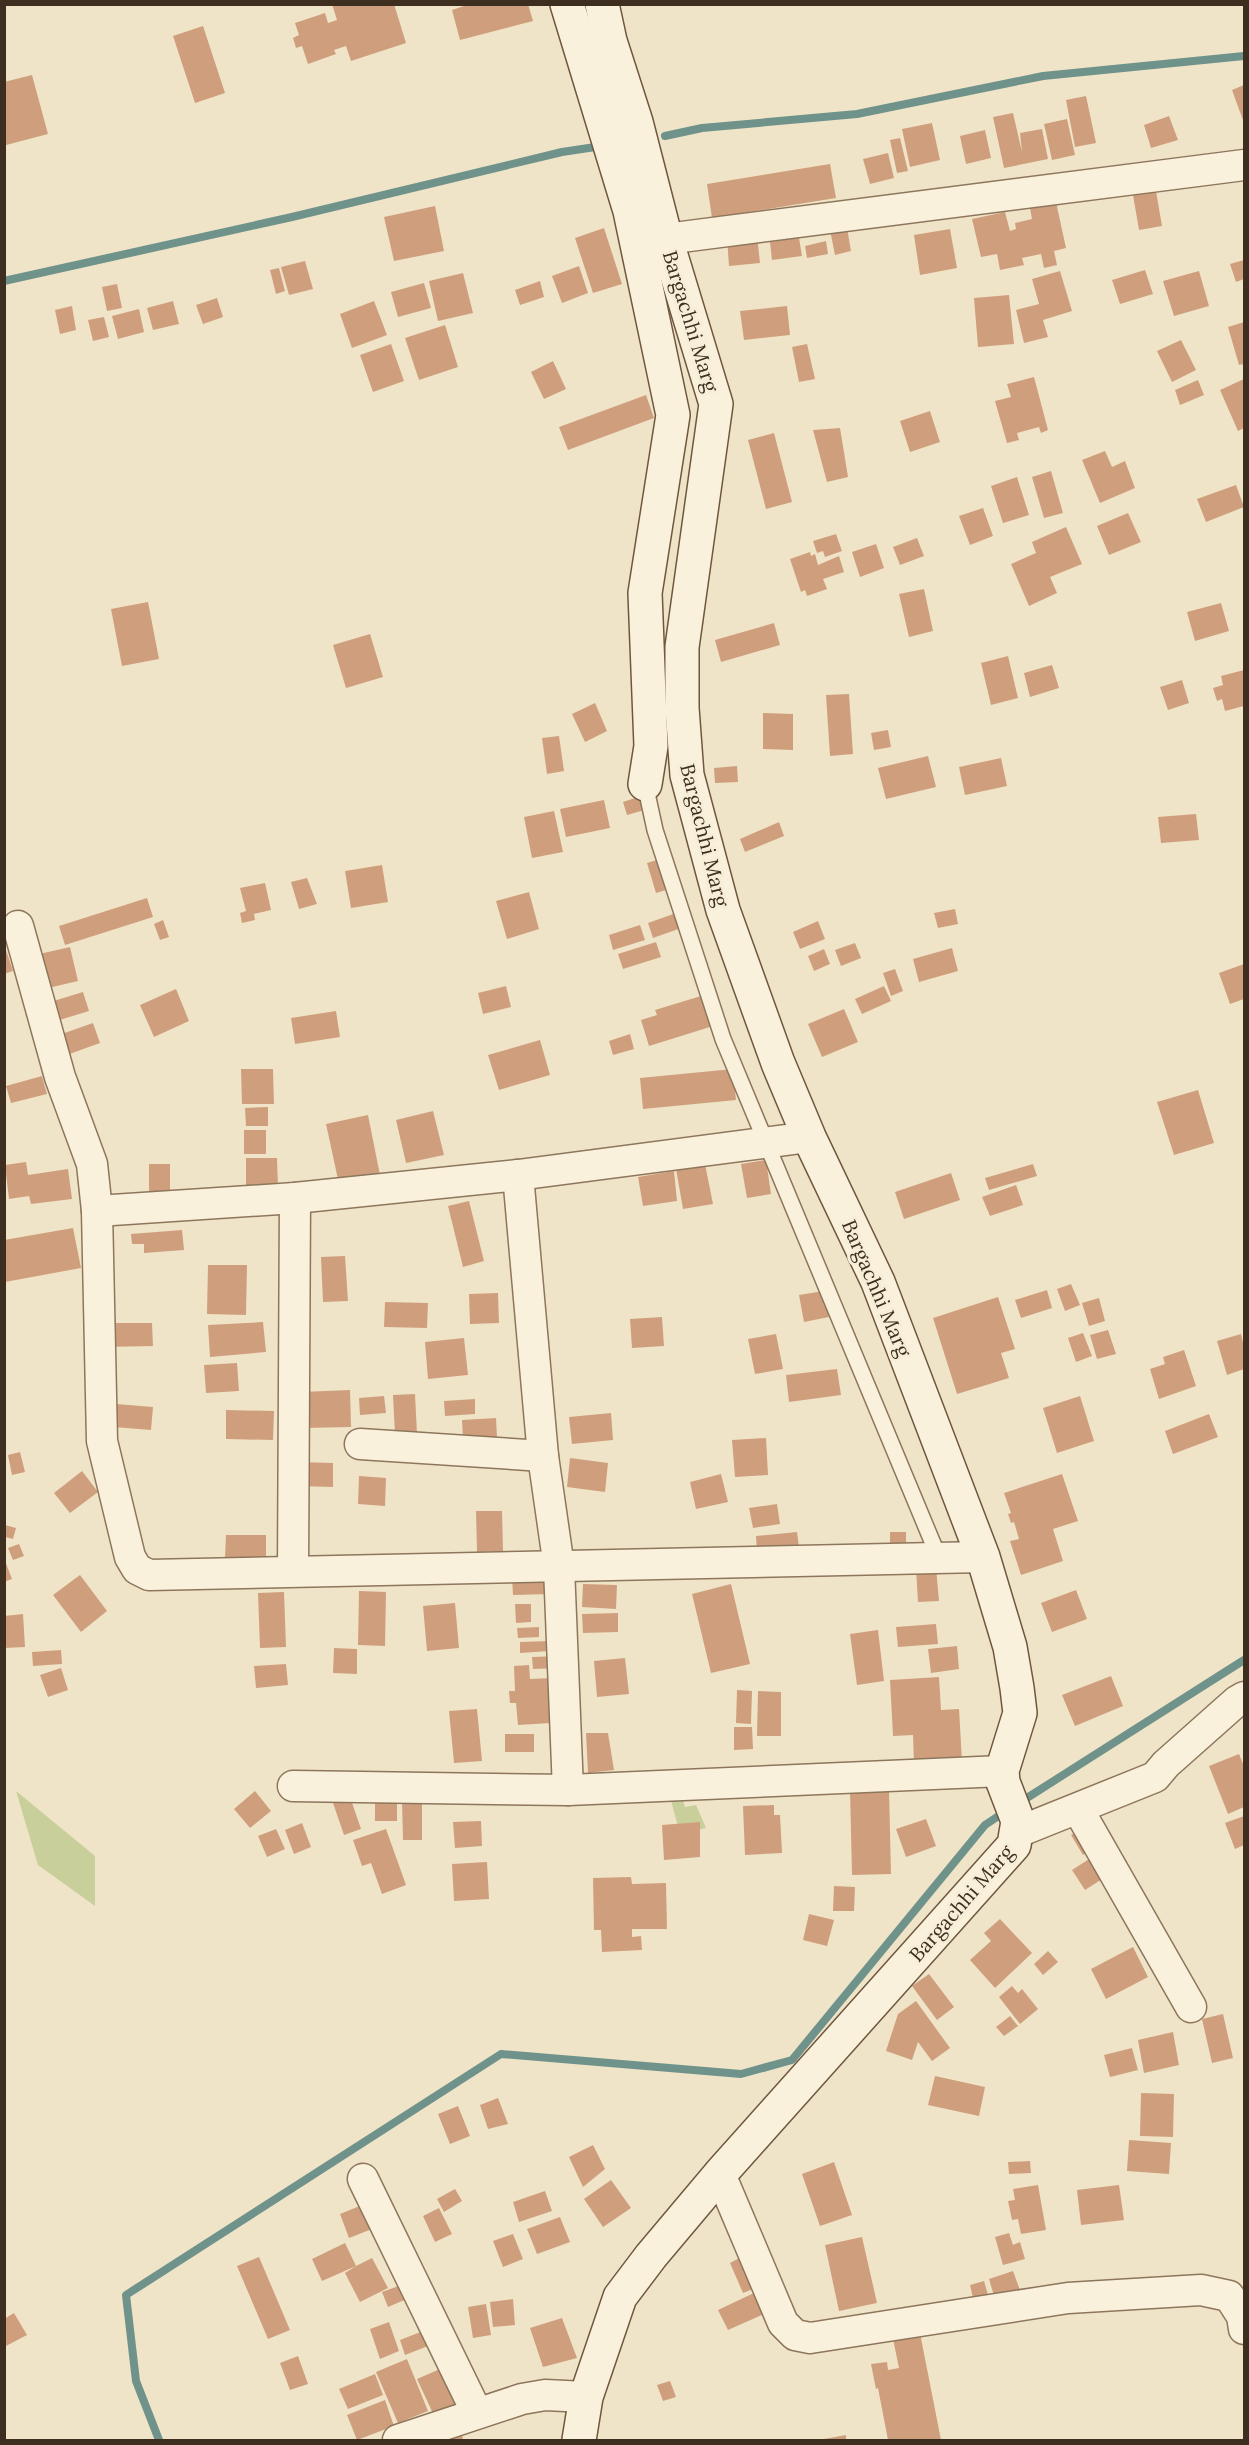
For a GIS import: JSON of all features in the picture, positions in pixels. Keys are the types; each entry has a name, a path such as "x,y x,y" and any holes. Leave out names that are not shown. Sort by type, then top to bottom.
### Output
{"street":[{"path":"567,4 630,211 673,415 645,593 651,746 645,784"},
{"name":"Bargachhi Marg","path":"579,2440 586,2397 620,2297 720,2174 1014,1845 1018,1826 1003,1776 1020,1713 1010,1647 983,1557 878,1282 809,1137 778,1063 723,910 687,775 682,708 682,647 716,404 666,239 636,122 610,41 602,4"},
{"path":"666,239 1245,165"},
{"path":"18,926 60,1077 92,1164 97,1211 102,1441 130,1557 137,1569 149,1575 983,1557"},
{"path":"97,1211 295,1198 518,1175 809,1137"},
{"path":"518,1175 543,1456 559,1567 568,1790"},
{"path":"293,1571 295,1198"},
{"path":"360,1444 543,1456"},
{"path":"1018,1826 1078,1809 1155,1777 1166,1764 1237,1701 1245,1697"},
{"path":"293,1786 568,1790 1003,1776"},
{"path":"1078,1809 1191,2007"},
{"path":"720,2174 783,2323 795,2335 810,2338 1068,2298 1201,2290 1237,2294 1245,2329"},
{"path":"363,2180 477,2413"},
{"path":"398,2440 522,2399 545,2395 586,2397"}],"lane":[{"path":"645,784 655,830 723,1039 939,1558"}],"green space":[{"path":"16,1791 95,1856 95,1906 38,1865"},
{"path":"681,1794 685,1807 696,1805 706,1828 680,1834 670,1797"}],"building":[{"path":"332,4 394,4 406,43 351,61 346,46 334,50 336,54 308,64 302,46 296,48 293,38 299,35 295,23 325,13 328,23 337,20"},
{"path":"470,4 528,4 533,21 460,40 452,10"},
{"path":"203,26 225,93 195,103 173,36"},
{"path":"32,75 48,134 6,145 4,82"},
{"path":"1244,85 1244,123 1232,90"},
{"path":"1086,96 1096,143 1075,147 1066,100"},
{"path":"1013,113 1022,152 1020,133 1042,129 1048,159 1004,168 993,117"},
{"path":"1169,116 1178,140 1151,148 1144,125"},
{"path":"1067,119 1075,155 1052,160 1044,124"},
{"path":"932,123 940,160 910,167 902,129"},
{"path":"985,130 991,158 966,164 960,136"},
{"path":"900,138 908,171 897,173 890,140"},
{"path":"888,153 894,178 870,184 863,159"},
{"path":"830,164 836,198 712,218 707,184"},
{"path":"1156,191 1162,226 1139,230 1133,195"},
{"path":"1056,202 1066,248 1054,251 1057,265 1044,268 1041,254 1022,258 1024,265 1000,270 997,254 981,257 972,219 1005,212 1010,231 1016,229 1015,223 1032,219 1030,208"},
{"path":"435,206 444,251 394,261 384,217"},
{"path":"846,222 851,251 835,255 829,225"},
{"path":"604,228 622,284 593,293 575,238"},
{"path":"950,229 957,268 920,275 914,235"},
{"path":"757,235 760,263 729,266 727,238"},
{"path":"799,238 802,256 772,260 770,242"},
{"path":"826,241 828,254 807,258 805,246"},
{"path":"1244,260 1244,279 1236,282 1230,264"},
{"path":"305,261 313,289 289,295 281,267"},
{"path":"579,266 588,293 562,303 552,276"},
{"path":"279,268 285,291 276,294 270,270"},
{"path":"1145,270 1153,294 1120,304 1112,280"},
{"path":"1060,271 1072,311 1043,320 1048,337 1024,343 1016,310 1039,304 1032,279"},
{"path":"1199,271 1209,306 1174,316 1163,281"},
{"path":"463,273 473,313 438,321 429,281"},
{"path":"540,281 544,297 520,305 515,290"},
{"path":"424,283 431,308 398,317 391,292"},
{"path":"117,284 122,308 107,311 102,287"},
{"path":"1009,295 1014,344 978,347 974,298"},
{"path":"217,298 223,317 203,324 196,305"},
{"path":"173,301 179,324 153,330 147,308"},
{"path":"374,301 387,335 352,348 340,314"},
{"path":"72,306 76,330 60,334 55,310"},
{"path":"787,306 790,335 744,340 740,311"},
{"path":"139,309 144,332 118,339 112,316"},
{"path":"104,317 109,337 93,341 88,320"},
{"path":"1244,322 1244,364 1239,365 1228,327"},
{"path":"445,325 458,367 419,380 405,338"},
{"path":"1181,340 1196,370 1172,382 1157,351"},
{"path":"391,344 404,381 373,392 360,355"},
{"path":"807,344 815,379 799,382 792,347"},
{"path":"553,361 566,389 544,399 531,372"},
{"path":"1034,377 1048,430 1041,433 1039,427 1017,433 1019,440 1007,443 995,401 1011,397 1007,384"},
{"path":"1244,379 1244,428 1238,431 1220,390"},
{"path":"1198,380 1204,395 1180,405 1175,390"},
{"path":"646,395 654,418 568,450 559,427"},
{"path":"930,411 940,442 910,452 900,421"},
{"path":"840,428 848,477 827,482 813,430"},
{"path":"774,433 792,502 766,509 748,440"},
{"path":"1105,451 1112,467 1125,461 1135,488 1100,503 1082,460"},
{"path":"1051,471 1063,513 1044,518 1032,477"},
{"path":"1017,477 1029,515 1003,523 991,486"},
{"path":"1236,485 1244,507 1206,522 1197,499"},
{"path":"983,508 993,536 970,545 959,516"},
{"path":"1128,513 1141,542 1109,555 1097,526"},
{"path":"1066,527 1082,564 1050,577 1057,593 1029,606 1011,564 1036,553 1032,542"},
{"path":"836,534 842,551 825,557 823,551 817,553 813,541"},
{"path":"917,538 924,556 900,565 893,547"},
{"path":"876,544 884,568 860,577 852,552"},
{"path":"810,552 811,556 815,554 818,565 839,556 844,572 823,579 827,589 807,596 805,590 801,592 790,559"},
{"path":"924,589 933,631 909,637 899,594"},
{"path":"148,602 159,659 122,666 111,609"},
{"path":"1221,603 1229,631 1195,641 1187,612"},
{"path":"774,623 780,645 721,662 715,640"},
{"path":"370,634 383,677 346,688 333,645"},
{"path":"1008,656 1018,698 991,705 981,663"},
{"path":"1052,665 1059,688 1030,697 1024,673"},
{"path":"1244,670 1244,706 1225,711 1222,699 1217,701 1213,688 1223,685 1221,676"},
{"path":"1182,680 1189,703 1168,710 1160,687"},
{"path":"849,694 853,754 830,756 826,695"},
{"path":"595,703 607,731 585,742 572,714"},
{"path":"763,713 793,714 793,750 763,749"},
{"path":"888,730 891,747 874,750 871,733"},
{"path":"559,736 564,771 547,774 542,738"},
{"path":"928,756 936,787 886,799 878,768"},
{"path":"1001,758 1007,786 965,795 959,767"},
{"path":"737,766 738,782 715,783 714,768"},
{"path":"644,795 648,809 627,815 623,802"},
{"path":"604,800 610,828 566,837 560,809"},
{"path":"554,811 563,852 532,858 524,817"},
{"path":"1196,814 1199,840 1161,843 1158,817"},
{"path":"779,822 784,836 745,852 740,839"},
{"path":"657,860 666,890 656,893 647,863"},
{"path":"382,865 388,902 351,908 345,871"},
{"path":"307,878 317,904 299,909 291,882"},
{"path":"265,883 271,910 254,914 255,920 242,923 240,913 246,911 240,888"},
{"path":"529,892 539,929 507,939 496,901"},
{"path":"147,898 153,917 65,945 59,926"},
{"path":"955,909 958,924 938,928 934,913"},
{"path":"679,912 684,927 653,938 648,923"},
{"path":"163,920 169,937 160,940 154,924"},
{"path":"818,921 825,939 800,949 793,932"},
{"path":"640,925 645,940 613,950 609,935"},
{"path":"656,942 661,957 623,969 618,954"},
{"path":"855,943 861,958 841,966 835,950"},
{"path":"4,944 13,971 4,974"},
{"path":"70,947 78,981 44,989 35,955"},
{"path":"952,948 958,971 919,982 913,959"},
{"path":"824,949 830,964 814,971 808,956"},
{"path":"1244,964 1244,999 1230,1004 1219,973"},
{"path":"895,969 903,991 891,996 883,973"},
{"path":"506,986 511,1007 483,1014 478,993"},
{"path":"884,986 891,1001 862,1014 855,999"},
{"path":"176,989 189,1021 154,1037 140,1005"},
{"path":"83,992 89,1011 53,1022 47,1003"},
{"path":"701,996 710,1027 649,1046 641,1020 657,1015 655,1010"},
{"path":"844,1009 858,1042 822,1057 808,1024"},
{"path":"336,1011 340,1037 295,1044 291,1018"},
{"path":"93,1023 100,1043 64,1056 56,1036"},
{"path":"630,1034 634,1049 613,1055 609,1041"},
{"path":"540,1040 550,1075 499,1090 488,1055"},
{"path":"241,1069 273,1069 274,1104 242,1104"},
{"path":"733,1069 736,1100 643,1109 640,1078"},
{"path":"42,1076 47,1094 11,1103 6,1086"},
{"path":"1198,1090 1214,1143 1174,1155 1157,1102"},
{"path":"268,1107 268,1126 246,1126 245,1108"},
{"path":"433,1111 444,1155 406,1163 396,1120"},
{"path":"368,1115 380,1175 339,1184 326,1124"},
{"path":"244,1130 266,1130 266,1154 244,1154"},
{"path":"246,1158 277,1158 278,1187 246,1187"},
{"path":"766,1160 771,1194 747,1198 741,1164"},
{"path":"26,1162 28,1175 68,1169 72,1199 31,1204 29,1196 9,1199 5,1165"},
{"path":"149,1164 170,1164 170,1194 149,1194"},
{"path":"705,1164 713,1204 683,1209 676,1169"},
{"path":"1033,1164 1037,1176 989,1190 985,1178"},
{"path":"674,1171 677,1201 643,1206 638,1177"},
{"path":"951,1173 960,1200 904,1219 895,1192"},
{"path":"1016,1185 1023,1205 990,1216 982,1197"},
{"path":"469,1201 484,1261 463,1267 448,1206"},
{"path":"73,1228 81,1268 5,1282 4,1240"},
{"path":"182,1230 184,1250 144,1253 144,1244 132,1244 131,1234"},
{"path":"345,1256 348,1301 323,1302 321,1257"},
{"path":"208,1265 247,1265 246,1315 207,1314"},
{"path":"1071,1284 1080,1305 1065,1311 1057,1289"},
{"path":"1047,1290 1052,1308 1021,1318 1015,1300"},
{"path":"824,1291 829,1317 804,1322 799,1295"},
{"path":"498,1293 499,1323 470,1324 469,1294"},
{"path":"998,1297 1015,1349 1001,1353 1009,1378 957,1394 933,1318"},
{"path":"1099,1298 1105,1321 1089,1326 1082,1303"},
{"path":"385,1302 428,1303 427,1328 384,1327"},
{"path":"662,1317 664,1346 632,1348 630,1319"},
{"path":"263,1322 266,1352 210,1357 208,1325"},
{"path":"105,1323 152,1323 153,1346 105,1347"},
{"path":"1108,1330 1116,1354 1097,1359 1090,1335"},
{"path":"1083,1333 1092,1356 1076,1362 1068,1338"},
{"path":"776,1334 783,1369 755,1374 748,1339"},
{"path":"1241,1334 1244,1347 1244,1369 1227,1375 1217,1341"},
{"path":"464,1338 468,1375 428,1379 425,1342"},
{"path":"1184,1350 1196,1386 1159,1399 1150,1369 1165,1364 1163,1357"},
{"path":"237,1363 239,1391 206,1393 204,1365"},
{"path":"837,1369 841,1395 789,1402 786,1375"},
{"path":"350,1390 351,1427 303,1428 301,1392"},
{"path":"415,1394 417,1434 395,1435 393,1395"},
{"path":"384,1396 386,1413 360,1415 359,1398"},
{"path":"1080,1396 1094,1441 1057,1453 1043,1408"},
{"path":"475,1399 475,1414 445,1416 444,1401"},
{"path":"116,1404 153,1407 151,1430 113,1427"},
{"path":"226,1410 274,1411 273,1440 226,1439"},
{"path":"611,1413 613,1440 572,1444 569,1417"},
{"path":"1209,1414 1218,1437 1173,1454 1165,1431"},
{"path":"496,1418 497,1438 463,1439 462,1420"},
{"path":"766,1438 768,1475 735,1477 732,1440"},
{"path":"20,1452 25,1472 12,1475 8,1455"},
{"path":"570,1458 608,1463 605,1492 567,1487"},
{"path":"298,1462 333,1463 333,1487 297,1486"},
{"path":"82,1471 98,1492 70,1513 54,1493"},
{"path":"721,1474 728,1502 696,1509 690,1482"},
{"path":"1062,1474 1078,1521 1053,1529 1063,1561 1021,1575 1010,1541 1019,1539 1014,1522 1011,1523 1008,1514 1011,1513 1004,1493"},
{"path":"359,1476 386,1478 385,1506 358,1504"},
{"path":"777,1504 780,1524 753,1528 749,1508"},
{"path":"476,1511 502,1511 503,1551 477,1552"},
{"path":"5,1525 16,1528 13,1539 5,1537"},
{"path":"797,1532 799,1547 757,1552 756,1536"},
{"path":"890,1532 906,1532 906,1545 890,1545"},
{"path":"226,1535 266,1535 266,1558 225,1558"},
{"path":"19,1544 24,1556 13,1560 8,1548"},
{"path":"4,1558 12,1579 4,1582"},
{"path":"936,1567 939,1601 918,1602 916,1569"},
{"path":"80,1575 107,1611 81,1632 53,1595"},
{"path":"551,1575 551,1594 513,1595 512,1577"},
{"path":"583,1584 617,1585 616,1609 582,1607"},
{"path":"731,1584 750,1664 711,1673 692,1594"},
{"path":"1076,1590 1087,1619 1052,1632 1041,1603"},
{"path":"359,1591 386,1592 385,1646 358,1645"},
{"path":"284,1592 286,1647 260,1648 258,1593"},
{"path":"455,1603 459,1648 427,1651 423,1606"},
{"path":"515,1604 531,1604 531,1622 516,1623"},
{"path":"618,1613 618,1632 583,1633 582,1614"},
{"path":"23,1614 25,1647 4,1648 4,1616"},
{"path":"936,1624 938,1644 898,1647 896,1627"},
{"path":"539,1627 539,1637 518,1638 517,1628"},
{"path":"878,1630 884,1681 857,1685 850,1634"},
{"path":"550,1641 550,1651 520,1653 520,1642"},
{"path":"957,1646 959,1669 931,1673 928,1649"},
{"path":"334,1648 357,1649 357,1674 333,1673"},
{"path":"61,1650 62,1664 33,1666 32,1652"},
{"path":"559,1656 560,1668 533,1669 532,1657"},
{"path":"625,1658 629,1694 597,1697 594,1661"},
{"path":"286,1664 288,1685 256,1688 254,1666"},
{"path":"529,1665 530,1679 551,1678 552,1690 548,1690 551,1723 518,1725 516,1703 510,1703 509,1691 515,1691 514,1666"},
{"path":"61,1668 68,1690 48,1697 40,1675"},
{"path":"1111,1676 1123,1706 1075,1726 1062,1695"},
{"path":"939,1677 941,1710 959,1709 962,1761 914,1764 913,1735 893,1736 890,1680"},
{"path":"737,1690 752,1691 751,1724 736,1723"},
{"path":"758,1691 781,1692 781,1736 757,1736"},
{"path":"477,1709 482,1761 454,1763 449,1711"},
{"path":"734,1727 752,1727 753,1749 734,1750"},
{"path":"586,1733 608,1733 614,1770 588,1773"},
{"path":"505,1734 534,1734 534,1752 505,1752"},
{"path":"1239,1754 1244,1766 1244,1807 1228,1814 1209,1766"},
{"path":"889,1789 891,1874 852,1875 850,1790"},
{"path":"255,1791 271,1811 250,1828 234,1809"},
{"path":"375,1796 397,1796 397,1821 375,1821"},
{"path":"350,1797 361,1829 344,1835 333,1803"},
{"path":"402,1800 422,1800 422,1840 403,1840"},
{"path":"774,1805 774,1815 780,1815 782,1853 745,1855 743,1806"},
{"path":"1244,1816 1244,1845 1235,1849 1225,1823"},
{"path":"926,1819 936,1846 906,1857 896,1829"},
{"path":"481,1821 482,1846 455,1848 453,1822"},
{"path":"700,1822 700,1857 664,1860 662,1825"},
{"path":"302,1823 311,1847 294,1854 285,1830"},
{"path":"1083,1828 1095,1848 1083,1855 1071,1835"},
{"path":"276,1829 285,1849 267,1857 258,1836"},
{"path":"386,1829 406,1885 382,1894 371,1863 362,1866 353,1840"},
{"path":"1100,1852 1113,1872 1085,1890 1072,1870"},
{"path":"487,1862 489,1899 454,1901 452,1864"},
{"path":"631,1877 632,1884 666,1883 667,1929 632,1929 632,1937 641,1936 642,1950 602,1952 601,1930 594,1930 593,1878"},
{"path":"834,1886 855,1887 854,1911 833,1911"},
{"path":"809,1914 834,1920 827,1946 803,1940"},
{"path":"1000,1919 1032,1953 995,1988 970,1960 991,1941 984,1933"},
{"path":"1133,1947 1148,1977 1106,1999 1091,1969"},
{"path":"1048,1951 1058,1962 1043,1975 1034,1964"},
{"path":"929,1974 954,2007 937,2020 912,1986"},
{"path":"1012,1986 1018,1993 1022,1989 1038,2009 1020,2024 999,1997"},
{"path":"916,2001 950,2048 932,2061 918,2042 912,2060 886,2051 898,2014"},
{"path":"1223,2014 1233,2058 1212,2063 1202,2019"},
{"path":"1010,2016 1018,2026 1004,2036 996,2027"},
{"path":"1173,2032 1179,2065 1144,2073 1138,2040"},
{"path":"1132,2048 1138,2070 1110,2077 1104,2055"},
{"path":"935,2076 985,2087 979,2116 928,2105"},
{"path":"1141,2093 1174,2094 1173,2137 1140,2136"},
{"path":"498,2098 508,2124 488,2129 480,2105"},
{"path":"458,2106 470,2136 450,2144 438,2114"},
{"path":"1129,2140 1171,2143 1169,2174 1127,2171"},
{"path":"593,2145 605,2169 583,2187 569,2157"},
{"path":"1030,2161 1031,2173 1009,2174 1008,2162"},
{"path":"834,2162 852,2215 820,2226 802,2174"},
{"path":"611,2180 631,2208 603,2227 584,2199"},
{"path":"1038,2185 1046,2230 1021,2234 1018,2219 1012,2220 1008,2201 1015,2200 1013,2189"},
{"path":"1119,2185 1124,2220 1081,2225 1077,2190"},
{"path":"455,2189 462,2201 444,2212 437,2199"},
{"path":"545,2191 552,2211 519,2222 513,2202"},
{"path":"367,2203 377,2227 349,2238 340,2214"},
{"path":"439,2208 452,2234 435,2242 423,2216"},
{"path":"560,2217 570,2242 537,2254 527,2229"},
{"path":"1009,2233 1013,2245 1020,2242 1025,2259 1003,2265 995,2237"},
{"path":"513,2234 523,2259 503,2267 493,2241"},
{"path":"862,2237 877,2303 839,2311 825,2245"},
{"path":"345,2243 356,2266 322,2281 312,2259"},
{"path":"743,2256 758,2287 743,2293 730,2263"},
{"path":"259,2257 290,2330 268,2339 237,2266"},
{"path":"372,2258 388,2288 360,2302 345,2273"},
{"path":"1013,2271 1020,2290 995,2299 989,2279"},
{"path":"984,2281 988,2295 973,2298 970,2285"},
{"path":"404,2284 409,2298 388,2307 382,2292"},
{"path":"756,2292 766,2313 728,2330 718,2310"},
{"path":"513,2299 515,2325 493,2327 490,2302"},
{"path":"486,2304 491,2335 473,2338 468,2307"},
{"path":"14,2313 27,2335 4,2347 4,2319"},
{"path":"562,2318 577,2358 543,2367 530,2328"},
{"path":"389,2322 399,2351 380,2359 370,2329"},
{"path":"919,2328 941,2440 888,2440 871,2364 887,2362 888,2370 899,2368 892,2334"},
{"path":"423,2331 428,2346 405,2355 400,2340"},
{"path":"298,2356 308,2384 290,2390 280,2363"},
{"path":"407,2359 428,2411 398,2423 376,2372"},
{"path":"447,2366 465,2407 436,2420 417,2379"},
{"path":"375,2374 383,2395 348,2409 339,2389"},
{"path":"670,2381 676,2397 663,2401 657,2385"},
{"path":"385,2400 394,2426 357,2440 347,2415"},
{"path":"462,2434 463,2440 440,2440"},
{"path":"846,2435 846,2440 824,2440 824,2439"}],"waterway":[{"path":"665,136 702,128 857,114 1043,76 1244,56"},
{"path":"4,281 292,217 562,152 602,146"},
{"path":"1019,1803 1244,1660"},
{"path":"159,2440 136,2381 126,2295 501,2054 741,2074 792,2060 985,1825 1006,1811"}]}
